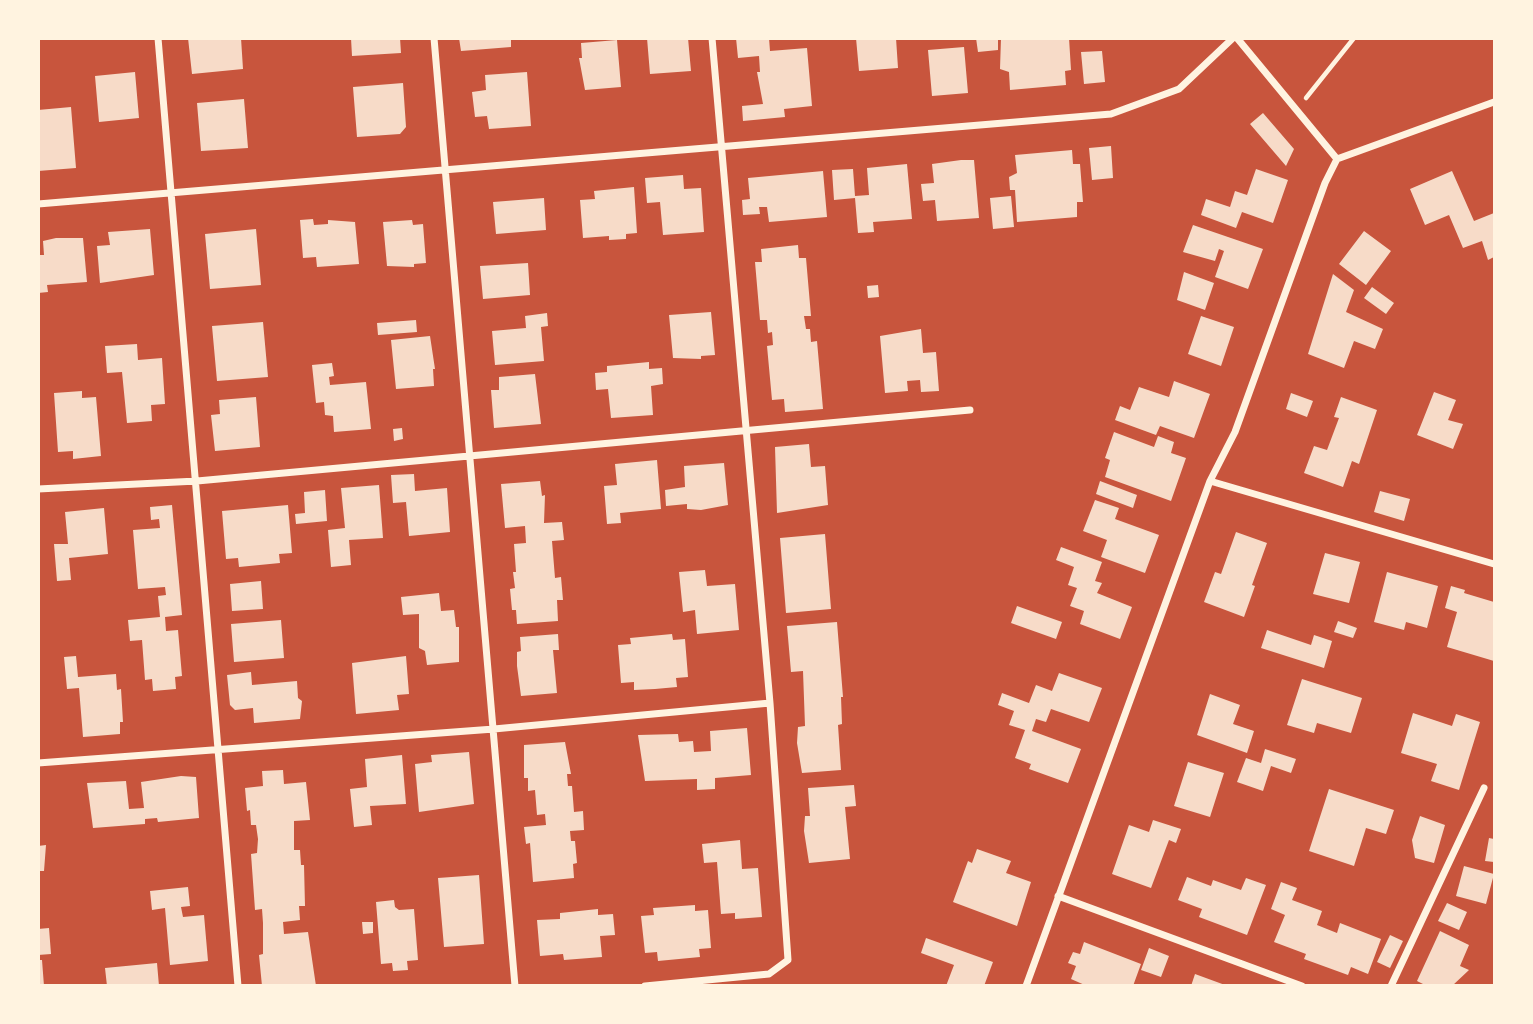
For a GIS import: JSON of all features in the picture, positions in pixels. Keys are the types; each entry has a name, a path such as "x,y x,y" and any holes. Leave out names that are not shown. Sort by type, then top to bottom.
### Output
{"street":[{"path":"158,38 238,985"},
{"path":"434,38 472,454 515,985"},
{"path":"645,985 769,974 788,960 770,703 712,38"},
{"path":"38,204 1111,114 1179,89 1235,38 1337,159"},
{"path":"1026,985 1210,481 1235,432 1325,183 1337,159 1494,102"},
{"path":"38,489 197,481 970,410"},
{"path":"1210,481 1494,564"},
{"path":"38,763 494,729 770,703"},
{"path":"1391,985 1484,788"},
{"path":"1058,896 1302,985"}],"path":[{"path":"1295,108 1317,88 1354,38"}],"building":[{"path":"188,38 241,38 243,69 192,74"},
{"path":"351,38 400,38 401,53 352,56"},
{"path":"459,38 511,38 511,47 461,51"},
{"path":"647,38 688,38 691,71 650,74"},
{"path":"736,38 769,38 770,51 807,48 812,106 784,109 785,117 743,121 742,106 763,104 757,72 760,72 759,56 738,58"},
{"path":"856,38 896,38 898,68 859,71"},
{"path":"976,38 998,38 998,50 978,52"},
{"path":"1001,38 1069,38 1071,70 1065,71 1066,85 1010,90 1009,72 1000,69"},
{"path":"617,40 621,87 585,90 579,58 582,58 581,43"},
{"path":"964,47 968,93 932,96 928,50"},
{"path":"1102,51 1105,82 1084,84 1081,52"},
{"path":"135,72 139,118 99,122 95,76"},
{"path":"527,72 531,126 489,129 487,116 475,117 472,92 486,90 485,75"},
{"path":"403,83 406,127 400,134 357,137 353,87"},
{"path":"244,99 248,148 201,151 197,103"},
{"path":"71,107 76,168 38,171 38,110"},
{"path":"1263,113 1294,149 1286,166 1250,124"},
{"path":"1111,146 1113,178 1092,180 1089,148"},
{"path":"1072,150 1073,164 1080,164 1083,202 1077,202 1077,217 1017,222 1015,190 1010,190 1009,177 1017,173 1015,155"},
{"path":"974,160 979,218 937,221 935,200 923,201 921,184 934,183 932,164"},
{"path":"907,164 912,219 873,222 874,232 858,233 855,198 834,200 832,170 853,169 855,196 869,195 867,168"},
{"path":"1256,169 1288,180 1273,223 1242,212 1236,228 1201,215 1206,199 1230,207 1235,191 1247,195"},
{"path":"823,171 827,217 769,222 767,207 759,207 760,214 743,215 742,200 750,199 748,178"},
{"path":"1452,171 1474,221 1494,213 1494,257 1488,260 1482,241 1463,248 1449,215 1425,225 1410,189"},
{"path":"683,175 684,189 701,188 704,232 663,235 660,202 647,203 645,178"},
{"path":"634,187 637,233 626,234 626,239 609,240 609,236 583,238 580,200 595,199 594,191"},
{"path":"1011,196 1014,227 993,229 990,198"},
{"path":"544,198 546,230 496,234 493,202"},
{"path":"313,219 314,225 328,224 328,220 355,222 359,264 317,267 316,257 303,258 300,220"},
{"path":"412,220 413,225 423,224 426,263 414,264 414,267 387,266 383,222"},
{"path":"1193,225 1263,249 1248,289 1215,277 1224,251 1219,249 1215,261 1183,252"},
{"path":"150,229 154,275 100,283 97,246 110,245 108,232"},
{"path":"256,229 261,285 210,289 205,234"},
{"path":"1364,231 1391,251 1366,285 1339,264"},
{"path":"83,238 87,282 47,285 48,292 38,293 38,255 44,255 43,241"},
{"path":"798,245 799,258 806,258 811,316 804,316 806,329 810,329 811,342 817,341 823,409 785,412 784,399 772,400 767,346 773,345 772,332 768,333 767,320 760,320 755,262 762,262 761,249"},
{"path":"528,263 530,295 483,299 480,266"},
{"path":"1184,272 1214,283 1205,310 1177,300"},
{"path":"1333,274 1354,290 1346,312 1383,329 1375,349 1354,341 1344,368 1308,354"},
{"path":"878,285 879,297 868,298 867,286"},
{"path":"1372,287 1394,303 1386,314 1364,298"},
{"path":"711,312 715,355 701,356 701,359 673,358 669,315"},
{"path":"547,313 548,326 541,327 544,361 495,365 492,331 526,328 525,316"},
{"path":"1201,316 1234,327 1221,366 1188,354"},
{"path":"416,320 417,332 378,335 377,323"},
{"path":"263,322 268,377 217,381 212,326"},
{"path":"921,329 923,353 936,352 939,391 921,392 920,380 907,381 908,391 885,393 880,336"},
{"path":"430,336 435,369 434,386 396,389 391,340"},
{"path":"137,344 138,360 162,358 165,404 151,405 152,421 127,423 122,372 107,373 105,346"},
{"path":"649,362 649,369 662,368 663,384 651,386 653,415 611,418 608,389 596,390 595,373 607,372 607,366"},
{"path":"332,363 334,376 329,377 330,385 366,382 371,429 334,432 333,416 325,415 324,402 316,403 312,365"},
{"path":"535,374 541,424 494,428 491,390 499,390 499,377"},
{"path":"1174,381 1210,394 1194,438 1160,426 1156,435 1115,420 1120,406 1130,410 1139,387 1169,397"},
{"path":"82,391 82,398 96,397 101,456 73,459 73,451 58,452 54,393"},
{"path":"1434,392 1456,400 1448,420 1463,424 1453,449 1417,435"},
{"path":"1291,393 1313,401 1307,417 1286,409"},
{"path":"256,397 260,447 215,451 211,415 220,414 219,400"},
{"path":"1341,397 1377,410 1359,464 1352,461 1343,487 1304,473 1314,446 1327,450 1339,418 1334,417"},
{"path":"402,428 403,439 394,441 393,429"},
{"path":"1114,432 1154,447 1158,436 1174,442 1171,453 1186,458 1171,501 1105,477 1110,460 1105,458"},
{"path":"809,444 811,467 825,466 828,505 777,513 775,447"},
{"path":"657,460 661,509 620,513 621,523 607,524 604,486 617,485 615,464"},
{"path":"724,463 728,505 701,510 687,509 687,504 666,506 665,490 685,487 684,466"},
{"path":"414,474 415,491 447,488 450,532 409,536 406,502 393,503 391,475"},
{"path":"540,481 542,496 545,495 544,523 562,522 564,540 552,541 555,578 561,577 563,600 557,600 558,621 517,624 516,610 512,610 510,589 515,588 514,544 526,543 525,526 505,528 501,484"},
{"path":"1100,481 1137,495 1133,508 1096,494"},
{"path":"379,485 383,538 349,540 351,565 331,567 328,530 345,528 341,488"},
{"path":"325,490 327,521 296,524 295,514 305,513 304,492"},
{"path":"1380,491 1410,499 1404,521 1374,512"},
{"path":"1095,500 1119,508 1115,519 1159,535 1145,573 1101,557 1107,540 1083,531"},
{"path":"172,505 182,615 165,617 166,631 178,630 182,676 175,677 176,689 153,691 152,679 145,680 142,640 130,641 128,620 160,617 158,596 166,595 165,587 138,589 133,530 160,528 159,519 151,520 150,507"},
{"path":"288,505 292,553 279,554 280,563 239,567 238,558 226,559 222,511"},
{"path":"104,508 108,554 69,558 71,580 57,581 54,544 68,544 65,512"},
{"path":"1236,532 1267,543 1244,617 1204,602 1215,572 1221,574"},
{"path":"825,534 831,609 786,613 780,538"},
{"path":"1061,547 1102,562 1095,581 1102,583 1097,593 1132,607 1120,639 1080,624 1084,611 1070,606 1077,588 1068,585 1074,567 1056,560"},
{"path":"1325,553 1360,562 1349,603 1313,594"},
{"path":"705,570 707,586 735,584 739,630 697,634 695,610 683,612 679,572"},
{"path":"1387,572 1438,586 1427,628 1406,622 1404,630 1374,622"},
{"path":"261,581 263,609 232,611 230,584"},
{"path":"1451,586 1494,602 1494,661 1447,647 1457,612 1445,608"},
{"path":"439,593 441,611 454,610 456,627 459,627 459,662 427,665 425,651 419,648 419,614 403,615 401,597"},
{"path":"1017,606 1062,622 1056,639 1011,623"},
{"path":"281,620 284,658 234,662 231,624"},
{"path":"1338,621 1357,628 1353,638 1334,632"},
{"path":"837,622 843,697 842,724 838,725 841,770 802,773 797,743 798,727 805,726 803,671 791,672 787,626"},
{"path":"1267,630 1311,645 1314,635 1332,641 1324,668 1261,648"},
{"path":"558,634 559,650 553,650 557,693 521,696 517,666 517,652 521,651 520,637"},
{"path":"672,634 673,640 685,639 688,677 676,678 677,687 655,689 634,690 634,682 621,683 618,645 631,644 630,638"},
{"path":"76,656 78,677 116,674 117,690 121,689 123,722 120,722 120,734 83,737 79,688 67,689 64,657"},
{"path":"406,656 409,694 397,695 399,710 356,714 352,663"},
{"path":"251,672 252,685 297,681 298,698 302,701 300,719 254,723 253,708 235,710 230,705 227,675"},
{"path":"1059,673 1102,688 1089,722 1051,709 1046,722 1036,719 1032,731 1081,749 1068,783 1029,769 1031,764 1015,758 1025,730 1009,725 1014,711 998,705 1002,693 1029,703 1036,685 1052,691"},
{"path":"1302,679 1362,698 1351,733 1317,723 1314,733 1287,725"},
{"path":"1210,694 1240,705 1233,724 1254,731 1247,753 1197,735"},
{"path":"1413,713 1452,726 1456,714 1480,722 1459,790 1431,781 1437,764 1401,753"},
{"path":"747,728 751,775 715,778 715,789 697,790 697,779 645,781 638,735 678,734 679,742 693,741 694,752 711,751 710,731"},
{"path":"565,742 571,774 567,774 568,786 572,786 574,812 583,811 584,830 570,831 571,841 575,841 577,863 573,864 574,878 533,882 530,843 526,844 524,827 546,825 545,814 537,815 535,790 528,791 528,778 524,778 524,745"},
{"path":"1265,749 1296,759 1291,773 1271,766 1263,791 1237,782 1246,758 1261,763"},
{"path":"469,752 474,804 419,812 415,764 432,762 431,755"},
{"path":"402,755 406,804 370,806 372,825 354,827 350,789 367,787 365,759"},
{"path":"1188,762 1224,773 1210,817 1174,806"},
{"path":"283,770 284,784 306,782 310,820 294,821 294,850 300,850 301,865 304,865 305,906 299,906 300,920 283,922 284,934 308,932 316,986 262,986 259,955 263,954 262,909 255,910 251,854 257,853 258,839 256,825 251,825 250,810 247,811 245,788 263,786 262,771"},
{"path":"181,776 196,777 199,818 158,822 157,818 145,819 145,824 93,828 87,783 126,781 129,809 144,808 141,782"},
{"path":"854,785 856,806 845,807 850,859 809,863 804,831 805,816 810,816 808,788"},
{"path":"1329,789 1394,810 1386,834 1366,828 1354,866 1309,851"},
{"path":"1420,816 1445,825 1434,863 1415,858 1412,840"},
{"path":"1153,820 1181,829 1176,843 1169,840 1151,888 1112,874 1129,825 1149,832"},
{"path":"1489,838 1494,839 1494,862 1485,861"},
{"path":"740,840 742,869 758,868 762,917 735,919 735,913 721,914 717,862 704,863 702,844"},
{"path":"46,845 44,871 38,871 38,846"},
{"path":"977,849 1011,861 1006,873 1031,882 1017,926 953,902 968,861 972,863"},
{"path":"1464,866 1494,874 1486,904 1456,896"},
{"path":"479,875 484,944 444,947 438,878"},
{"path":"1187,877 1211,886 1213,880 1241,890 1246,878 1266,885 1247,935 1199,917 1202,909 1178,900"},
{"path":"1281,882 1297,888 1292,900 1322,911 1317,925 1337,933 1340,923 1381,939 1368,974 1351,967 1348,975 1304,959 1306,954 1274,942 1285,915 1271,909"},
{"path":"188,887 190,906 181,907 183,917 204,915 208,961 170,965 165,908 152,910 150,891"},
{"path":"394,900 395,907 399,910 414,909 418,960 407,961 408,970 393,971 392,963 381,964 376,902"},
{"path":"1447,903 1467,912 1459,930 1438,921"},
{"path":"695,905 695,911 708,910 711,948 699,949 700,957 658,961 657,952 645,953 641,916 654,915 653,908"},
{"path":"598,909 598,915 613,914 615,935 600,936 602,957 564,960 563,954 540,956 537,920 560,919 560,913"},
{"path":"362,922 373,922 373,933 363,934"},
{"path":"49,928 51,954 38,955 38,929"},
{"path":"1440,931 1469,945 1460,966 1469,970 1452,986 1427,986 1417,981"},
{"path":"1390,935 1403,941 1390,968 1377,962"},
{"path":"926,938 993,962 984,986 946,986 954,965 921,953"},
{"path":"1084,942 1141,964 1133,986 1087,986 1071,979 1076,966 1068,963 1073,952 1080,954"},
{"path":"1149,948 1169,956 1161,977 1141,970"},
{"path":"38,960 42,960 44,986 38,986"},
{"path":"157,963 159,986 107,986 105,968"},
{"path":"1195,974 1225,985 1225,986 1191,986"}]}
